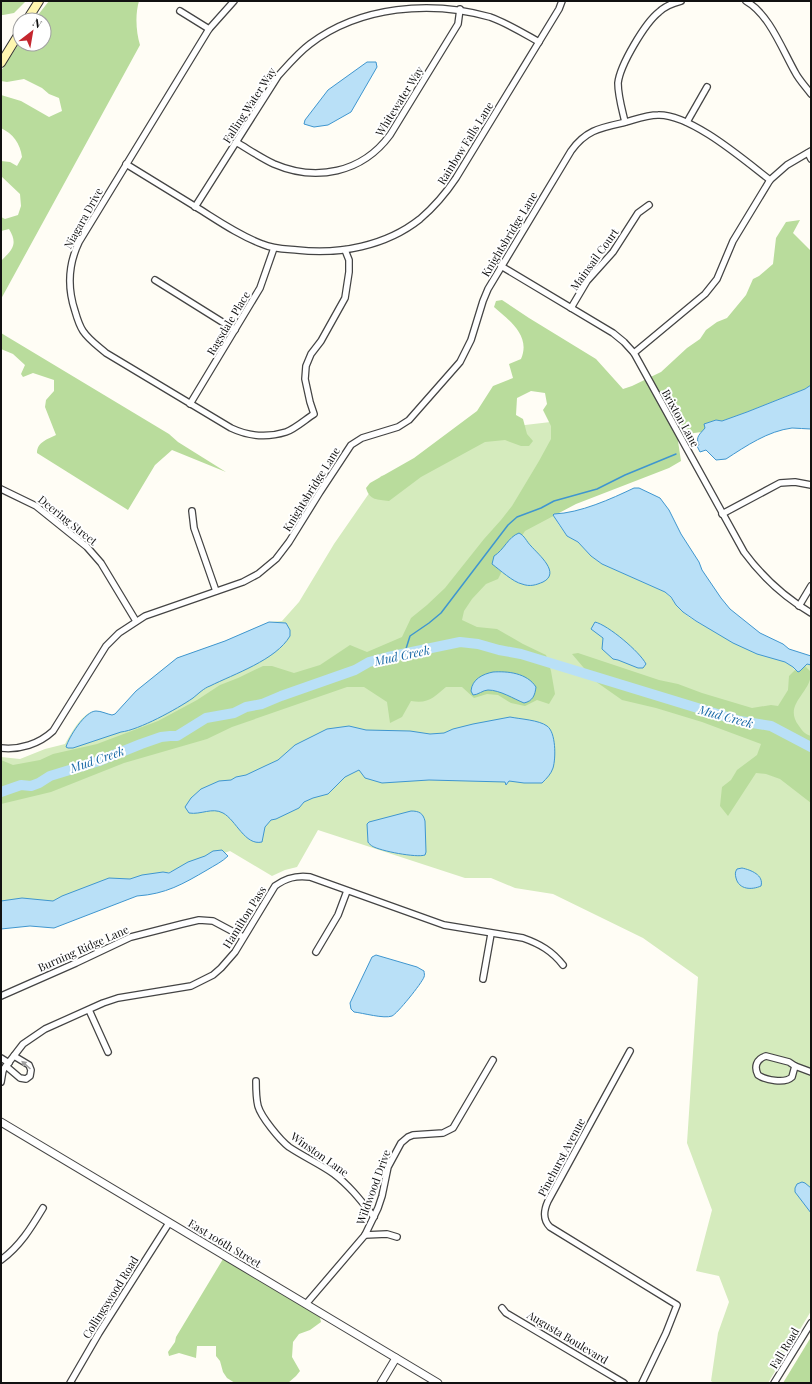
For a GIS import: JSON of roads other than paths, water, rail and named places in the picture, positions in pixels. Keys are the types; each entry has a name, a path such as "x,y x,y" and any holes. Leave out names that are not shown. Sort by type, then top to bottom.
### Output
{"main road":[{"path":"32,12 39,1"},
{"path":"1,63 12,45"}],"street":[{"name":"Niagara Drive","path":"234,1 209,30 85,231 73,255 69,287 77,320 83,331 93,342 106,352 231,428 251,435 269,435 286,432 314,414 305,379 306,366 311,354 345,298 349,272 349,260 345,250"},
{"name":"Rainbow Falls Lane","path":"126,164 241,234 274,248 308,252 332,252 358,248 381,240 401,231 419,219 446,193 559,9 562,1"},
{"path":"625,122 618,83 623,65 651,19 667,6 680,1"},
{"path":"746,1 756,7 763,16 796,73 811,94"},
{"name":"Falling Water Way","path":"195,207 278,76 302,51 329,32 358,18 396,8 420,6 447,7 478,13 501,21 539,42"},
{"name":"Whitewater Way","path":"236,142 272,163 289,170 306,173 342,170 359,163 379,149 390,135 458,24 460,9"},
{"path":"180,11 209,30"},
{"path":"687,122 707,87"},
{"name":"Knightsbridge Lane","path":"1,748 15,748 29,744 44,738 53,731 106,646 119,633 136,621 159,611 243,582 267,568 289,542 351,445 362,438 404,424 414,415 460,362 471,340 486,292 578,141 593,131 625,122 659,115 676,117 726,146 770,180"},
{"path":"634,353 705,294 712,286 719,275 733,240 770,180 787,165 809,152 811,159"},
{"name":"Mainsail Court","path":"571,308 587,281 613,252 638,212 649,205"},
{"name":"Ragsdale Place","path":"190,404 260,288 274,248"},
{"name":"Brixton Lane","path":"501,266 613,333 634,353 744,552 776,588 799,606 811,613"},
{"path":"155,280 235,330"},
{"path":"722,514 780,483 795,482 811,486"},
{"name":"Deering Street","path":"1,489 36,506 87,547 101,563 136,621"},
{"path":"192,511 194,528 216,591"},
{"path":"799,606 811,586"},
{"name":"Hamilton Pass","path":"1,1082 5,1068 23,1044 38,1033 118,998 191,986 221,968 235,952 275,886 290,878 300,876 310,877 444,925 491,934 523,938 538,944 556,956 563,965"},
{"path":"316,952 338,916 347,891"},
{"name":"Burning Ridge Lane","path":"1,996 131,937 175,925 199,920 207,920 222,925 243,937"},
{"path":"483,979 491,934"},
{"path":"89,1010 108,1052"},
{"name":"Pinehurst Avenue","path":"630,1051 544,1210 545,1221 550,1227 677,1305 666,1333 642,1383"},
{"path":"1,1058 5,1068 20,1078 26,1079 30,1076 32,1070 29,1066 14,1056"},
{"path":"795,1066 792,1077 786,1081 760,1077 756,1070 758,1061 762,1057 766,1056 789,1062 811,1072"},
{"name":"Wildwood Drive","path":"306,1304 365,1235 382,1196 388,1167 404,1140 413,1135 443,1133 453,1128 493,1060"},
{"name":"Winston Lane","path":"256,1081 259,1108 279,1137 290,1147 329,1170 344,1182 374,1217"},
{"name":"East 106th Street","path":"1,1122 438,1383"},
{"path":"1,1260 11,1253 20,1243 43,1208"},
{"name":"Collingswood Road","path":"70,1383 99,1333 169,1223"},
{"path":"365,1235 387,1234 397,1237"},
{"name":"Augusta Boulevard","path":"502,1308 506,1313 624,1383"},
{"name":"Fall Road","path":"774,1383 811,1323"},
{"path":"381,1383 396,1358"}],"water":[{"path":"367,62 376,62 377,67 351,112 328,125 314,127 304,124 305,120 328,90"},
{"path":"811,385 811,429 792,428 774,432 741,449 726,459 716,460 706,450 700,452 697,446 699,445 698,438 705,428 704,424 716,420 722,421 747,412 805,389"},
{"path":"634,488 639,488 660,498 669,510 681,534 699,562 702,570 730,609 760,633 783,644 789,649 811,656 811,665 807,664 798,672 785,662 757,654 733,643 683,612 665,592 602,564 591,556 578,542 567,536 553,515 585,508"},
{"path":"519,533 547,564 550,574 543,582 535,585 518,583 492,564 494,556 512,537"},
{"path":"269,622 286,623 290,630 290,636 284,645 254,666 208,687 186,703 138,727 73,748 66,747 70,737 87,715 96,711 112,715 115,714 136,691 177,658 225,641"},
{"path":"595,622 608,628 631,646 646,664 643,668 638,668 613,659 602,649 603,638 591,629"},
{"path":"493,672 517,674 528,679 536,687 533,697 530,701 524,703 493,690 486,690 473,695 471,691 473,683 485,674"},
{"path":"510,717 539,722 550,729 554,739 554,764 551,772 542,783 509,781 506,785 505,782 429,780 382,783 365,778 359,770 345,777 328,794 304,802 299,808 271,820 265,827 262,842 251,840 228,816 219,811 189,813 185,807 191,798 201,789 219,781 231,780 236,777 246,775 278,760 295,745 327,729 349,726 366,730 410,731 430,734 444,733 473,724"},
{"path":"411,811 420,813 425,821 425,855 414,856 390,852 376,848 368,842 367,824 369,822"},
{"path":"222,850 228,856 223,860 190,880 166,891 137,896 54,928 30,926 1,929 1,901 22,898 53,901 62,896 109,878 130,879 142,875 163,872 169,873 188,862 205,856 213,851"},
{"path":"742,868 759,876 761,879 761,886 746,888 740,885 735,873 737,869"},
{"path":"376,955 417,967 424,971 424,976 419,985 395,1014 388,1017 354,1012 351,1009 350,1003 372,957"},
{"path":"802,1182 811,1188 811,1213 795,1192 797,1184"}],"waterway":[{"path":"405,652 410,636 441,613 508,525 517,517 541,508 554,501 597,489 625,475 676,454"},
{"name":"Mud Creek","path":"1,792 21,785 31,786 50,776 99,761 161,737 177,736 206,718 234,713 246,707 262,704 355,670 369,662 460,642 478,644 521,654 740,721 771,726 811,747"}]}
